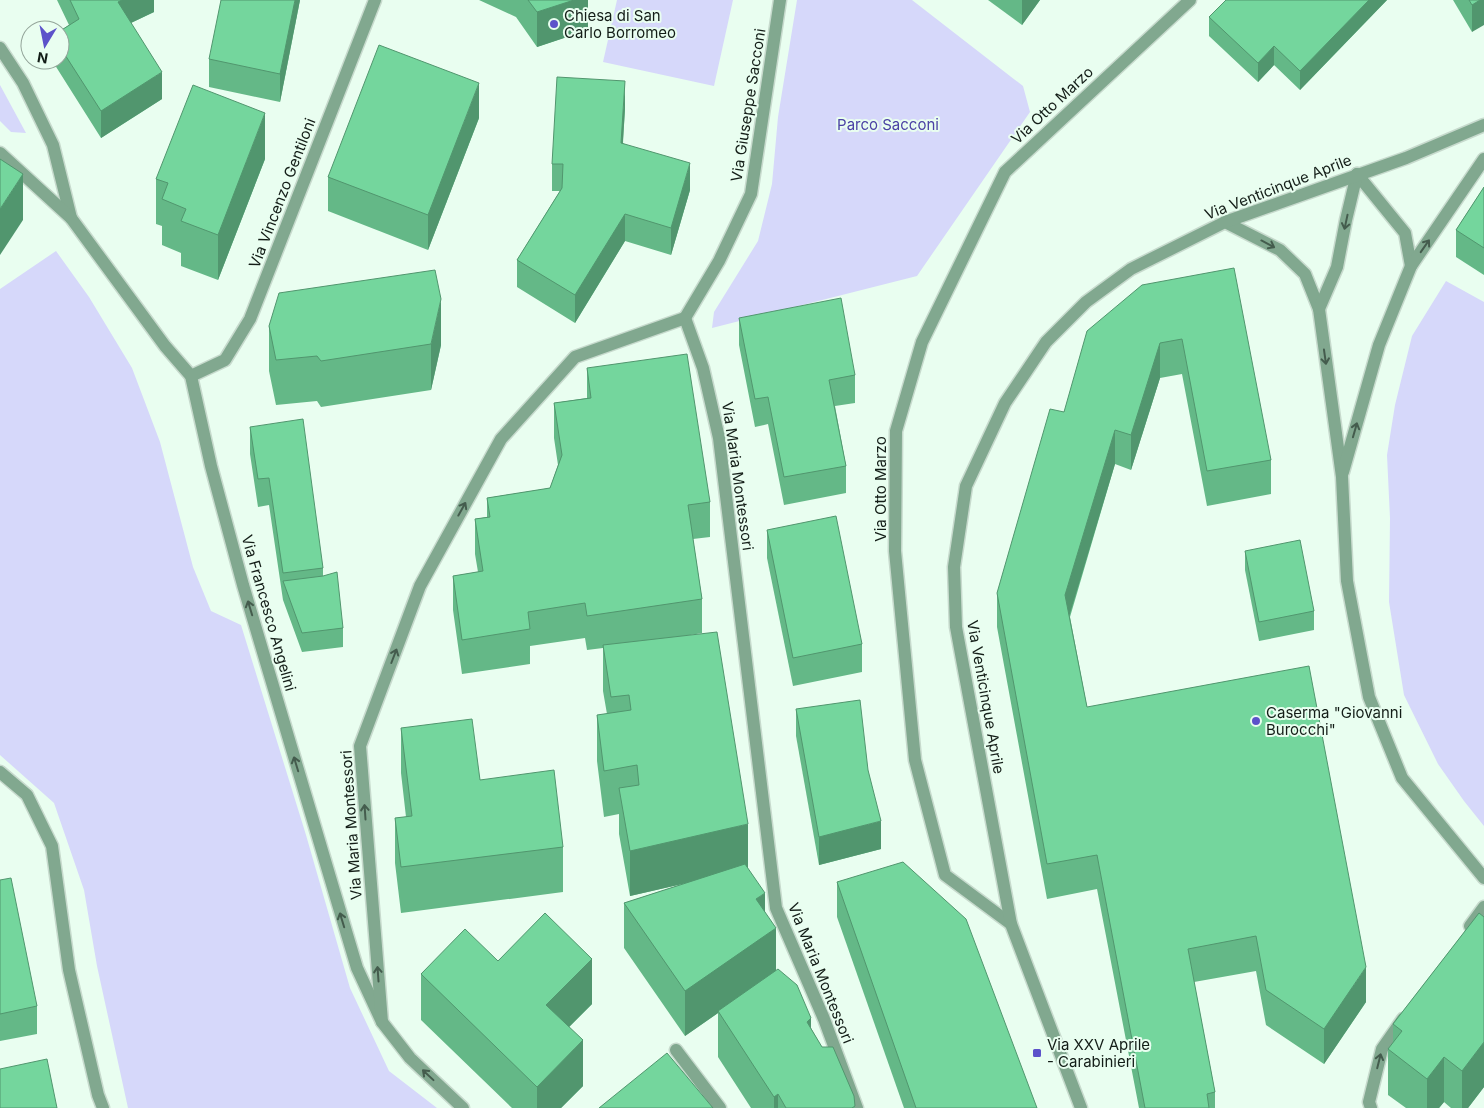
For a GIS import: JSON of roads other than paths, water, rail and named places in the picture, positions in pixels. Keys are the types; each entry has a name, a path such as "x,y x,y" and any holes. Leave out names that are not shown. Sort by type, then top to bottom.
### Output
{"street":[{"name":"Via Vincenzo Gentiloni","path":"191,376 225,360 250,319 375,0"},
{"name":"Via Giuseppe Sacconi","path":"685,318 719,261 751,194 780,0"},
{"name":"Via Otto Marzo","path":"1011,924 945,875 915,760 896,551 896,431 922,342 1005,172 1190,0"},
{"path":"0,48 23,83 53,145 71,218"},
{"name":"Via Venticinque Aprile","path":"1081,1108 1011,924 956,627 954,567 966,486 1005,403 1046,342 1086,302 1130,269 1225,222 1406,158 1484,125"},
{"name":"Via Francesco Angelini","path":"0,153 71,218 165,346 191,376 211,466 248,604 357,968 382,1022 410,1058 463,1108"},
{"path":"1342,477 1379,345 1412,266 1484,159"},
{"path":"1358,174 1405,233 1412,266"},
{"path":"1318,309 1337,267 1346,220 1358,174"},
{"path":"1225,222 1280,250 1305,274 1318,309 1342,477 1347,581 1368,698 1402,778 1484,878"},
{"name":"Via Maria Montessori","path":"382,1022 360,746 420,586 501,439 575,357 685,318 704,368 719,438 776,908 824,1019 857,1108"},
{"path":"0,772 27,795 52,846 69,970 102,1108"},
{"path":"1461,938 1484,907"},
{"path":"1371,1108 1369,1102 1382,1049 1410,1010"},
{"path":"676,1050 720,1108"}],"place":[{"name":"Chiesa di San Carlo Borromeo","path":"554,24"},
{"name":"Caserma \"Giovanni Burocchi\"","path":"1256,721"},
{"name":"Via XXV Aprile - Carabinieri","path":"1037,1053"}],"park label":[{"name":"Parco Sacconi","path":"888,124"}]}
